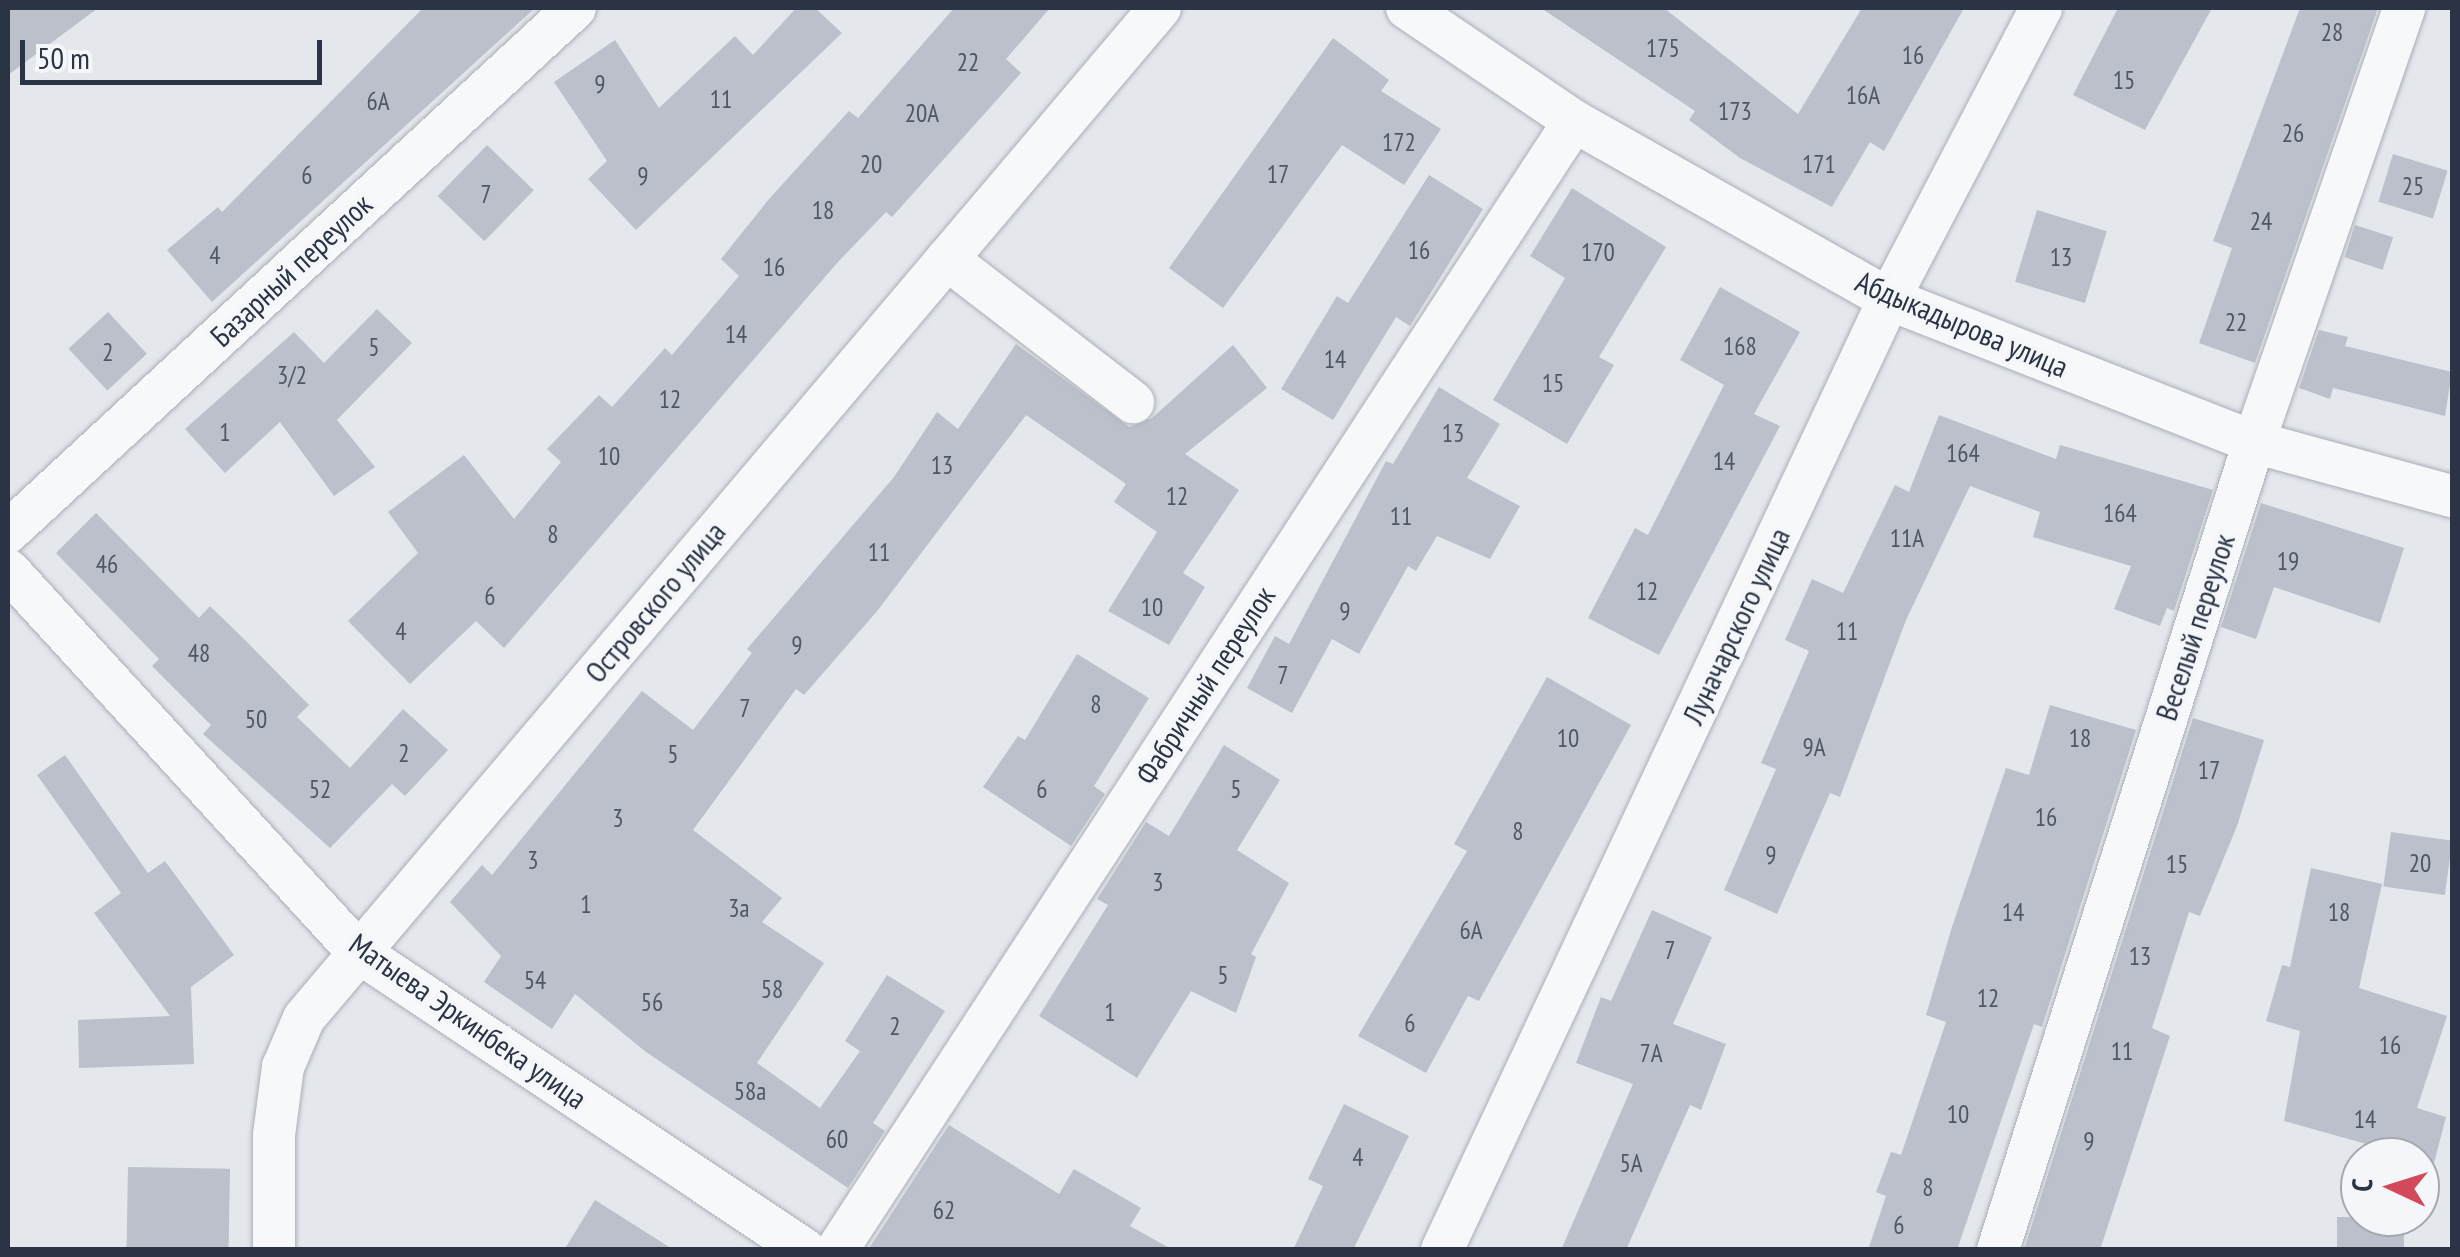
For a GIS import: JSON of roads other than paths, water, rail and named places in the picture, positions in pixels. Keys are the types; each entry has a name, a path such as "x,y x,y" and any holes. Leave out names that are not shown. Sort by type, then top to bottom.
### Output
{"street":[{"name":"Базарный переулок","path":"8,532 574,8"},
{"name":"Островского улица","path":"274,1250 284,1067 304,1018 1160,8"},
{"name":"Абдыкадырова улица","path":"1407,8 1574,122 1889,299 2254,442 2452,496"},
{"name":"Луначарского улица","path":"1442,1250 1889,299 2041,8"},
{"name":"Веселый переулок","path":"1998,1250 2254,442 2404,8"},
{"name":"Фабричный переулок","path":"837,1250 1574,122"},
{"path":"947,259 1134,402"},
{"name":"Матыева Эркинбека улица","path":"8,570 357,952 805,1250"}]}
